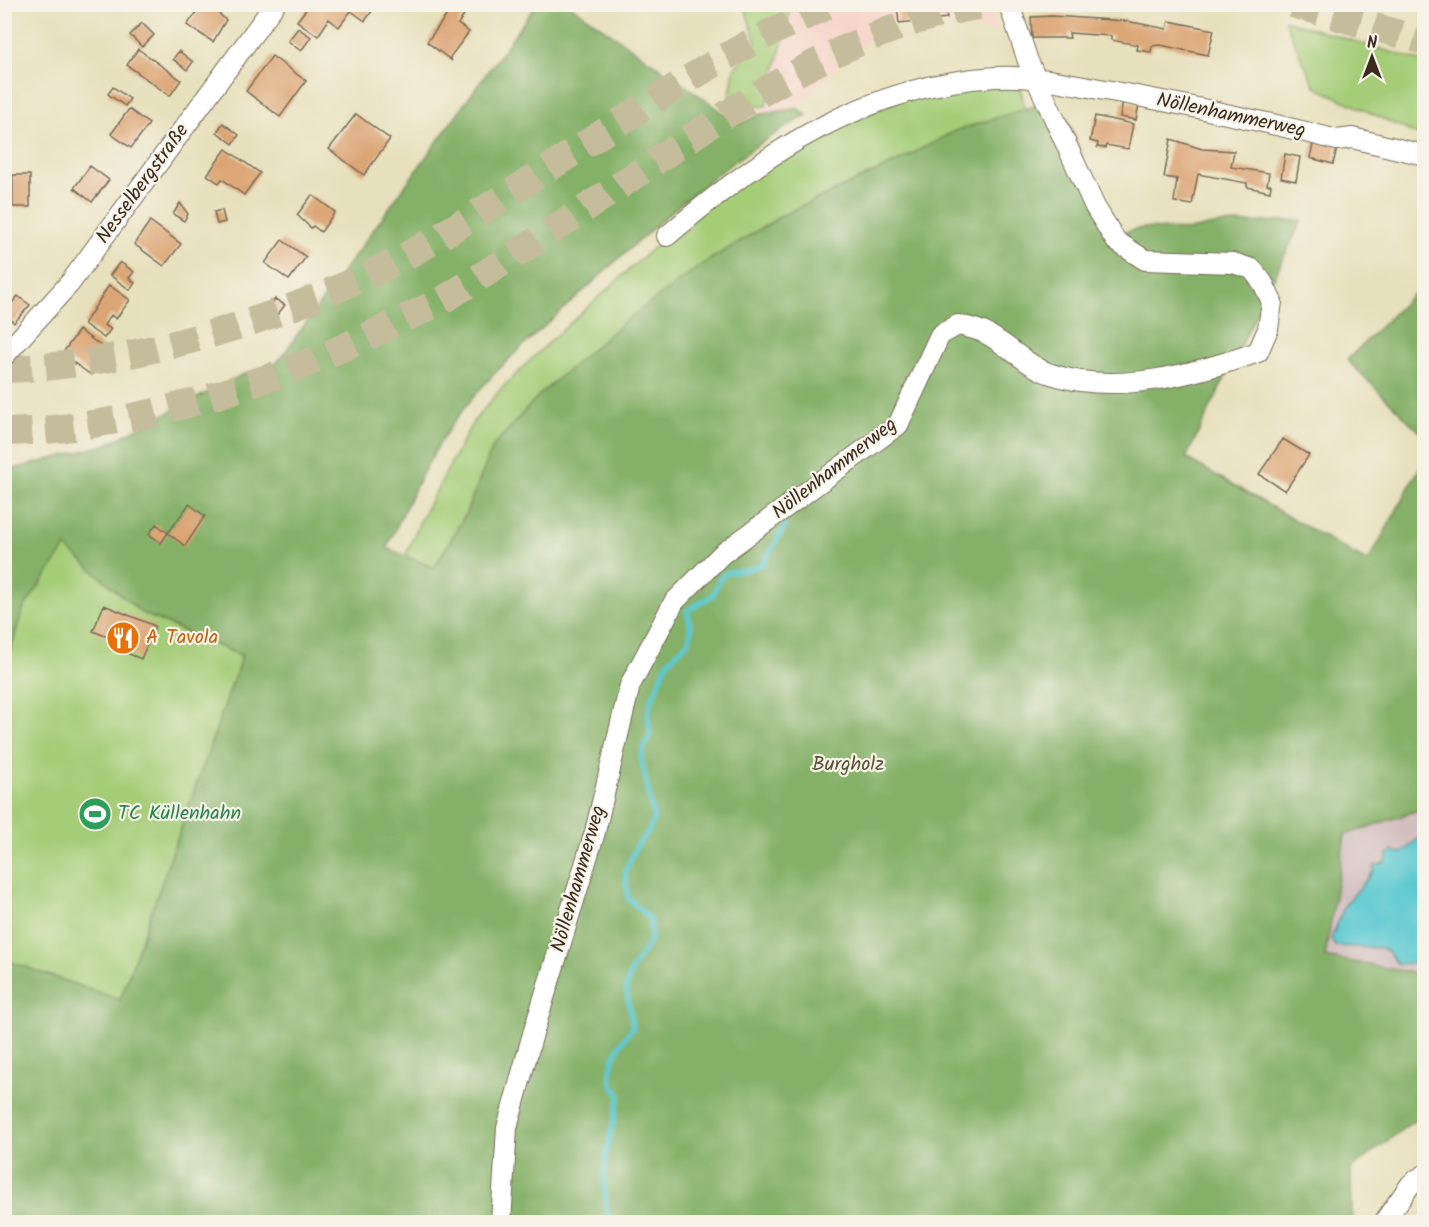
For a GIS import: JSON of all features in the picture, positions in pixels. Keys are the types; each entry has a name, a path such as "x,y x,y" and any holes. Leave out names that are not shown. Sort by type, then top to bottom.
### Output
{"street":[{"name":"Nesselbergstraße","path":"4,356 70,283 274,4"},
{"name":"Nöllenhammerweg","path":"501,1222 507,1128 532,1037 595,832 630,685 674,602 722,554 898,425 940,335 958,325 984,332 1049,374 1090,383 1141,381 1223,364 1258,352 1268,329 1272,302 1263,283 1252,269 1233,263 1145,260 1116,241 1095,207 1036,78 1017,32 1009,4"},
{"path":"667,236 748,170 790,142 879,101 956,82 996,77 1036,78"},
{"name":"Nöllenhammerweg","path":"1036,78 1239,115 1338,140 1352,138 1425,154"},
{"path":"1386,1219 1411,1184 1425,1175"}],"shaded area":[{"path":"795,5 987,5 998,32 945,23 897,21 850,54 797,108 758,115"},
{"path":"1424,808 1424,975 1325,957 1345,835"}],"green space":[{"name":"Burgholz","path":"536,5 570,5 740,124 758,115 797,108 807,115 745,154 688,197 525,343 474,396 445,435 429,462 387,548 434,568 464,517 494,445 539,395 625,321 701,265 783,215 901,160 955,131 1044,103 1068,120 1097,199 1121,233 1142,228 1189,230 1219,224 1302,220 1186,458 1368,562 1424,460 1424,808 1345,835 1325,957 1424,975 1424,1117 1412,1122 1351,1169 1352,1222 5,1222 5,960 120,1000 242,656 142,613 66,547 23,609 5,668 5,471 105,445 244,374 277,363"},
{"path":"744,5 792,5 766,106 728,107 734,69 756,42"},
{"path":"1284,20 1424,62 1424,138 1315,87"},
{"path":"1019,81 1025,109 955,131 901,160 783,215 701,265 464,517 435,568 405,557 421,519 473,422 501,389 548,343 663,239 764,165 904,97"},
{"path":"1424,283 1424,436 1347,360"},
{"name":"TC Küllenhahn","path":"66,546 142,613 242,656 120,1000 5,960 5,668 23,609"}],"water":[{"path":"1424,834 1424,963 1397,964 1382,948 1335,946 1331,939 1345,905 1374,871 1374,866 1386,862 1387,854 1392,851 1402,853"}],"building":[{"path":"203,4 208,4 226,20 213,42 187,25"},
{"path":"310,4 345,4 349,8 352,4 377,4 365,21 351,11 339,27 329,19 318,36 297,21"},
{"path":"945,4 947,18 899,23 897,7"},
{"path":"451,5 464,15 458,24 469,32 450,57 452,61 427,42"},
{"path":"1052,16 1126,21 1167,29 1169,21 1214,30 1208,55 1160,45 1152,46 1151,52 1137,50 1138,45 1111,40 1111,36 1069,33 1070,38 1032,38 1031,17"},
{"path":"142,23 154,35 142,47 130,35"},
{"path":"298,28 311,37 301,51 288,41"},
{"path":"138,49 181,80 170,96 127,65"},
{"path":"179,51 193,62 187,70 173,59"},
{"path":"272,56 306,81 280,117 246,91"},
{"path":"113,87 130,99 125,106 108,94"},
{"path":"1123,101 1139,104 1136,120 1120,117"},
{"path":"129,109 149,124 131,148 111,134"},
{"path":"356,114 390,139 364,175 329,149"},
{"path":"1095,116 1133,124 1128,149 1106,145 1105,148 1097,147 1098,143 1090,141"},
{"path":"223,123 239,135 233,144 217,132"},
{"path":"1171,139 1202,149 1234,151 1231,167 1269,173 1267,185 1271,185 1270,192 1247,187 1247,183 1198,174 1192,205 1174,202 1177,179 1164,177"},
{"path":"1314,140 1338,145 1333,164 1310,158"},
{"path":"226,149 260,173 244,195 222,179 219,183 207,175"},
{"path":"1285,154 1300,157 1296,181 1281,178"},
{"path":"90,166 109,180 92,202 74,188"},
{"path":"13,175 30,175 30,207 13,207"},
{"path":"312,195 335,212 321,232 313,226 311,228 297,215"},
{"path":"180,203 188,214 184,221 173,214"},
{"path":"222,210 225,222 217,224 214,212"},
{"path":"150,221 181,244 164,266 134,244"},
{"path":"282,240 306,257 289,280 265,263"},
{"path":"120,262 134,272 129,278 135,283 130,290 110,275"},
{"path":"109,285 130,300 116,319 111,315 104,325 111,329 104,338 84,324"},
{"path":"18,296 30,305 14,323 4,312"},
{"path":"275,299 285,305 278,314 269,307"},
{"path":"79,330 108,351 91,375 62,354"},
{"path":"4,415 18,428 4,442"},
{"path":"1283,439 1309,455 1285,491 1259,474"},
{"path":"189,504 205,516 185,546 168,533"},
{"path":"156,524 168,533 161,543 149,534"},
{"path":"104,605 155,626 141,659 127,653 130,646 93,631"}],"waterway":[{"path":"608,1222 604,1183 606,1154 620,1095 612,1084 611,1070 620,1046 633,1028 626,987 632,969 650,941 651,920 628,898 625,872 636,847 648,832 654,819 641,757 650,733 648,715 651,701 667,663 689,641 691,629 687,611 713,595 720,578 728,572 746,570 763,564 785,526"}],"tunnel":[{"path":"4,369 55,366 165,346 276,313 379,270 464,222 702,70 754,41 830,4"},
{"path":"4,432 54,429 152,413 249,385 342,348 446,298 547,234 696,134 789,77 838,52 887,31 938,14 991,4"},
{"path":"1293,4 1424,41"}],"place":[{"name":"A Tavola","path":"123,638"},
{"name":"TC Küllenhahn","path":"95,814"}]}
